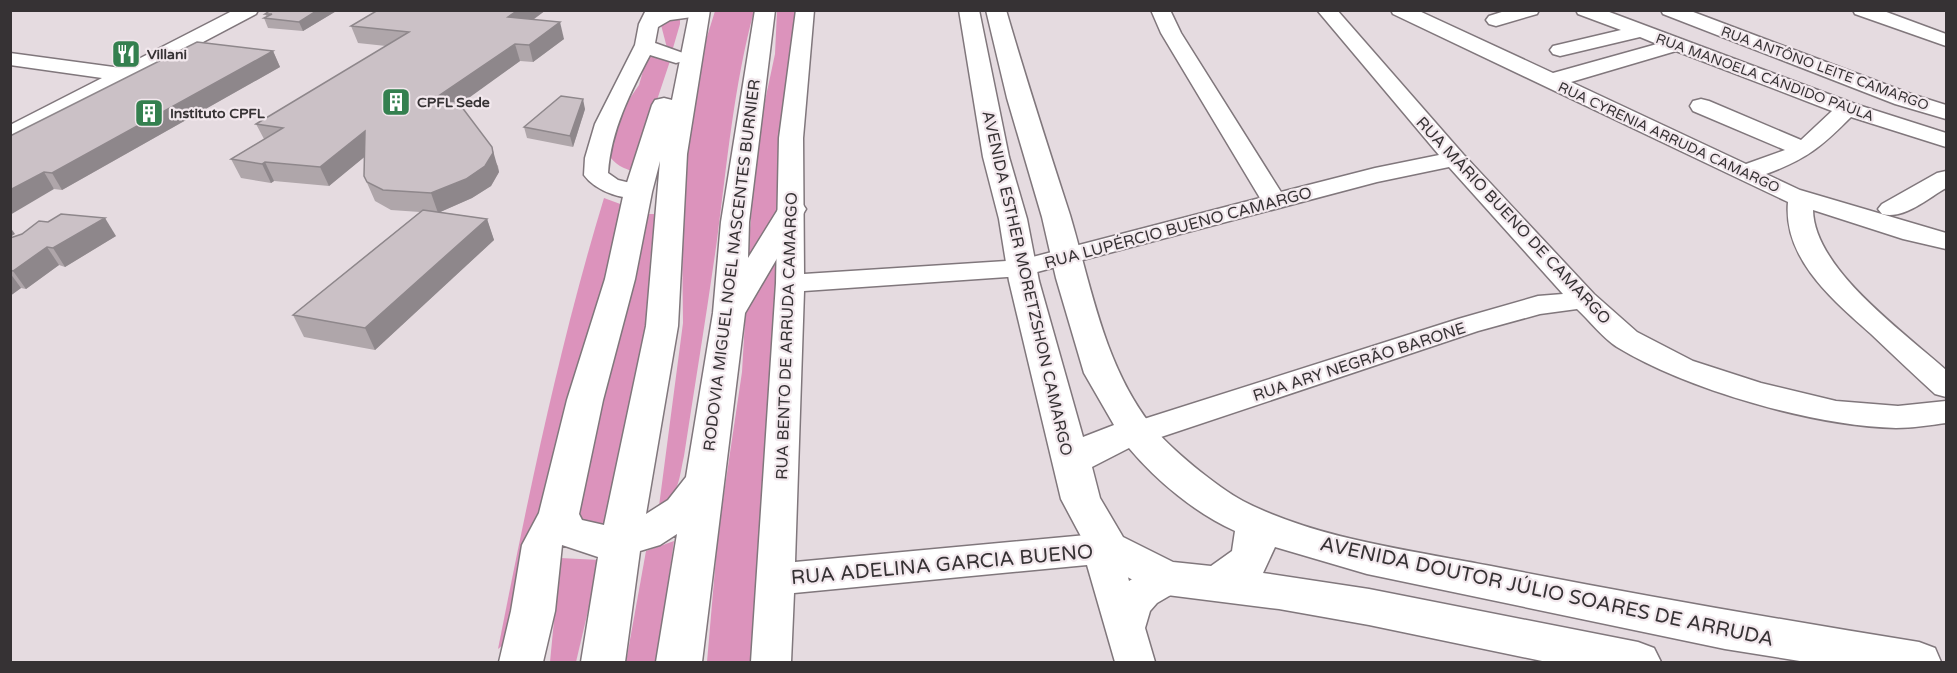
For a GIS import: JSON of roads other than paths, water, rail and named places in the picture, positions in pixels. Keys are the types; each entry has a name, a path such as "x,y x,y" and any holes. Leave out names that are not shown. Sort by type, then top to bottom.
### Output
{"main road":[{"path":"521,663 542,545 559,514 585,400 620,279 638,192 683,54 700,10"},
{"name":"RODOVIA MIGUEL NOEL NASCENTES BURNIER","path":"679,663 729,313 735,222 765,10"},
{"name":"AVENIDA ESTHER MORETZSHON CAMARGO","path":"969,10 996,157 1071,463 1082,499 1108,548"},
{"name":"AVENIDA ESTHER MORETZSHON CAMARGO","path":"996,10 1071,278 1101,373 1149,446"},
{"path":"603,663 621,541 662,326 683,54"},
{"path":"729,313 792,209"},
{"path":"1071,463 1096,444 1113,438 1149,446"},
{"name":"AVENIDA DOUTOR JÚLIO SOARES DE ARRUDA","path":"1149,446 1226,510 1275,532 1367,558 1725,630 1919,663"},
{"path":"559,514 568,531 596,541 621,541 646,534 682,511 704,481"},
{"path":"1215,584 1242,570 1252,558 1256,541 1255,523"},
{"path":"1108,548 1167,578 1369,607 1638,663"}],"street":[{"path":"10,134 249,10"},
{"path":"638,192 609,184 596,175 596,153 650,26 665,15 700,10"},
{"name":"RUA BENTO DE ARRUDA CAMARGO","path":"771,663 790,283 791,138 805,10"},
{"path":"1160,10 1171,33 1275,202"},
{"name":"RUA MÁRIO BUENO DE CAMARGO","path":"1326,10 1455,159 1584,300 1626,339 1682,368 1755,392 1836,412 1898,417 1947,412"},
{"name":"RUA CYRENIA ARRUDA CAMARGO","path":"1400,10 1802,199 1912,233 1947,241"},
{"path":"1496,20 1530,10"},
{"name":"RUA MANOELA CÁNDIDO PAULA","path":"1585,10 1847,109 1947,140"},
{"name":"RUA ANTÔNO LEITE CAMARGO","path":"1670,10 1903,99 1947,112"},
{"path":"1862,10 1947,40"},
{"path":"650,26 653,50 683,54"},
{"path":"1560,50 1642,31"},
{"path":"1550,81 1679,44"},
{"path":"10,59 126,75"},
{"path":"1701,106 1803,149"},
{"path":"1745,173 1788,158 1811,144 1847,109"},
{"name":"RUA LUPÉRCIO BUENO CAMARGO","path":"790,283 1022,268 1375,175 1455,159"},
{"path":"1891,209 1947,178"},
{"path":"1802,199 1800,214 1810,250 1834,285 1947,387"},
{"name":"RUA ARY NEGRÃO BARONE","path":"1149,446 1468,325 1538,304 1584,300"},
{"path":"1108,548 1106,568 1130,645"},
{"name":"RUA ADELINA GARCIA BUENO","path":"776,579 1108,548"},
{"path":"1130,645 1131,604 1142,592 1167,578"}],"place":[{"name":"Villani","path":"126,54"},
{"name":"CPFL Sede","path":"396,102"},
{"name":"Instituto CPFL","path":"149,113"}]}
